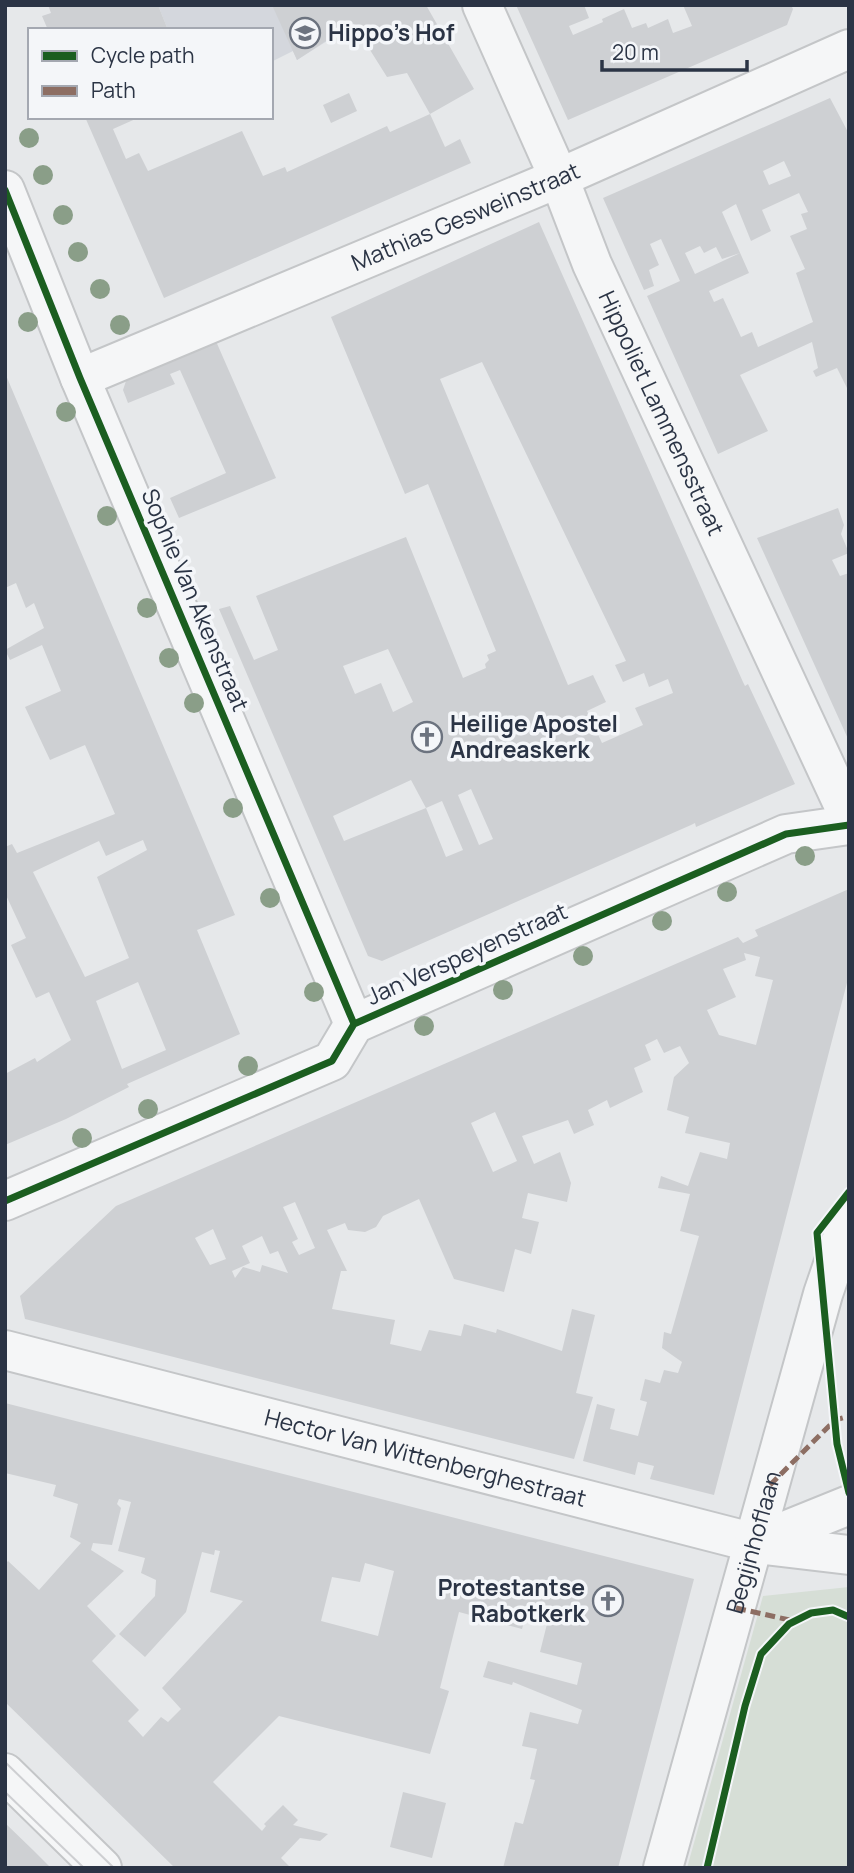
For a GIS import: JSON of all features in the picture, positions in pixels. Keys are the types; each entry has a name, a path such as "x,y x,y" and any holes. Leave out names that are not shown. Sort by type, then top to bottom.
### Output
{"street":[{"name":"Hippoliet Lammensstraat","path":"482,5 559,178 592,264 849,817"},
{"name":"Mathias Gesweinstraat","path":"80,378 559,178 849,49"},
{"name":"Sophie Van Akenstraat","path":"5,190 80,378 354,1024"},
{"name":"Jan Verspeyenstraat","path":"5,1200 332,1061 354,1024 786,834 849,825"},
{"name":"Begijnhoflaan","path":"663,1868 823,1294 849,1217"},
{"name":"Hector Van Wittenberghestraat","path":"5,1350 755,1544 849,1555"},
{"path":"755,1544 849,1505"},
{"path":"5,1773 102,1868"}],"shaded area":[{"name":"Hippo's Hof","path":"158,5 384,5 297,60 293,51 273,61 273,28 167,28"},
{"path":"849,1587 849,1868 687,1868 763,1596"}],"building":[{"path":"48,5 158,5 167,28 47,28 42,16 51,13"},
{"path":"272,5 426,5 474,89 430,114 407,73 387,77 353,23 297,60"},
{"path":"516,5 584,5 589,18 569,26 573,35 624,9 632,28 646,23 648,28 668,19 673,33 692,26 683,5 791,5 793,9 787,25 568,120"},
{"path":"349,93 357,111 331,123 323,105"},
{"path":"830,98 849,134 849,392 837,368 816,377 813,371 818,368 812,342 740,375 768,431 718,454 647,296 680,281 661,239 650,244 659,265 649,270 654,286 644,290 603,198","holes":["784,161 791,176 769,185 763,171","799,193 808,212 801,214 807,229 790,236 805,269 796,273 813,322 758,347 752,332 741,337 723,298 714,302 709,291 749,273 722,212 736,204 751,241 771,231 762,210","700,246 704,253 716,247 722,259 740,253 695,274 685,253"]},
{"path":"430,114 445,147 460,139 471,163 164,298 86,119 136,119 113,129 126,159 139,153 148,171 242,131 263,176 285,167 287,172 387,126 390,132"},
{"path":"539,222 743,682 745,686 748,684 795,784 696,827 695,823 382,961 368,956 219,609 230,606 254,660 278,650 256,596 406,537 463,678 486,668 485,664 489,660 487,655 496,651 428,484 405,494 331,317","holes":["482,362 626,661 615,665 623,682 644,673 649,687 668,679 673,693 635,708 643,725 602,743 587,711 606,702 593,675 568,685 440,379","388,649 413,702 393,712 381,683 355,694 343,666","411,780 426,808 344,841 333,816","471,789 493,839 479,845 458,795","442,801 463,850 446,857 426,808"]},
{"path":"215,339 276,478 179,518 170,498 226,473 180,370 170,374 175,384 128,403 123,390 126,381"},
{"path":"5,373 235,915 197,930 240,1034 127,1084 129,1087 66,1119 5,1145 5,1074 35,1058 37,1062 71,1040 49,992 36,998 11,945 26,938 5,893 5,847 12,844 17,853 115,814 85,745 50,760 25,707 61,691 42,645 10,660 5,650 44,628 34,603 26,608 16,583 5,588","holes":["143,840 147,850 97,877 129,958 85,977 33,872 99,841 106,856","138,982 166,1050 122,1069 96,1001"]},
{"path":"838,508 844,525 841,534 849,553 832,560 840,576 849,573 849,741 757,538"},
{"path":"849,889 849,975 714,1495 650,1479 654,1466 638,1462 635,1475 583,1461 597,1404 615,1409 610,1429 638,1436 647,1402 640,1400 645,1379 660,1383 664,1370 678,1373 682,1362 662,1348 664,1332 671,1334 699,1236 680,1231 690,1194 658,1188 661,1176 688,1186 700,1152 727,1159 730,1143 685,1133 689,1117 667,1110 674,1077 689,1063 680,1046 664,1053 657,1039 645,1045 651,1060 634,1068 643,1092 610,1108 607,1100 588,1110 594,1125 574,1134 568,1120 522,1136 534,1164 560,1152 571,1183 567,1202 528,1193 522,1218 539,1222 531,1254 515,1249 504,1292 454,1279 419,1199 383,1216 376,1227 365,1232 348,1230 345,1223 327,1230 347,1271 341,1271 332,1309 395,1320 390,1344 421,1351 429,1330 461,1336 464,1324 496,1333 497,1329 562,1351 572,1309 595,1315 576,1393 593,1397 574,1459 25,1319 20,1296 116,1206 738,937 743,943 758,936 755,930","holes":["744,953 760,957 755,976 773,980 756,1045 719,1035 707,1010 736,997 723,969 746,960","495,1112 517,1161 493,1172 471,1123","295,1202 315,1248 299,1255 292,1242 298,1239 283,1207","213,1229 226,1259 210,1265 195,1238","262,1236 270,1254 278,1251 288,1273 262,1265 260,1272 243,1267 235,1278 232,1271 250,1263 242,1246"]},
{"path":"5,1403 694,1579 618,1868 503,1868 515,1822 523,1824 535,1780 530,1779 537,1749 522,1746 530,1712 578,1724 582,1710 513,1682 512,1685 483,1677 488,1661 577,1685 582,1663 540,1652 547,1624 525,1618 522,1629 459,1612 440,1688 449,1691 430,1754 279,1716 213,1782 262,1831 266,1826 264,1824 283,1805 298,1820 293,1825 328,1834 320,1841 300,1838 281,1858 291,1868 175,1868 5,1702 5,1564 8,1561 39,1590 81,1543 70,1537 78,1504 53,1496 56,1485 5,1473","holes":["119,1499 131,1502 118,1551 145,1558 141,1573 156,1580 155,1596 119,1634 145,1657 186,1612 202,1552 214,1555 215,1550 220,1551 210,1592 243,1601 162,1688 181,1709 168,1722 161,1717 143,1737 128,1721 139,1710 92,1661 116,1636 87,1606 124,1571 91,1550 93,1543 112,1545 121,1508 117,1504","365,1563 394,1571 378,1636 321,1621 332,1577 360,1582"]},
{"path":"403,1792 446,1803 432,1858 390,1847"},
{"path":"5,1823 33,1850 51,1868 5,1868"}],"tram line":[{"path":"5,1762 114,1868"},
{"path":"5,1792 84,1868"}],"marked path":[{"path":"770,1485 835,1420 849,1416"},
{"path":"736,1608 794,1621"}],"cycle path":[{"path":"5,190 80,378 354,1024"},
{"path":"5,1201 332,1061 354,1024 786,834 849,825"},
{"path":"849,1192 817,1233 837,1444 849,1493"},
{"path":"707,1868 745,1706 761,1654 789,1624 811,1613 833,1610 849,1617"}],"place":[{"name":"Hippo's Hof","path":"305,33"},
{"name":"Heilige Apostel Andreaskerk","path":"427,737"},
{"name":"Protestantse Rabotkerk","path":"608,1601"}]}
